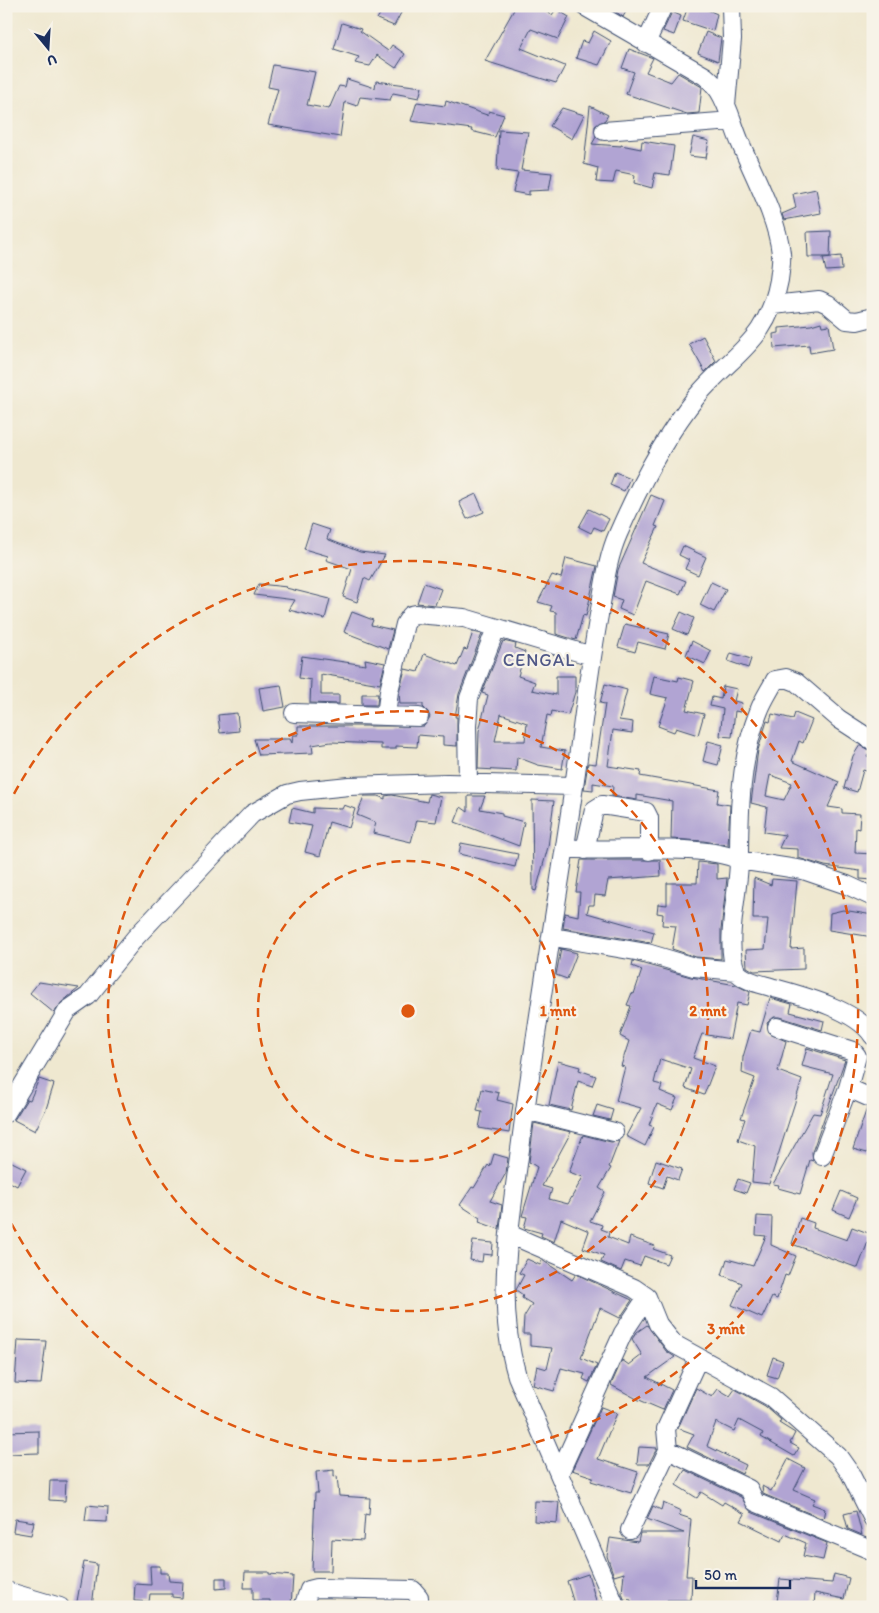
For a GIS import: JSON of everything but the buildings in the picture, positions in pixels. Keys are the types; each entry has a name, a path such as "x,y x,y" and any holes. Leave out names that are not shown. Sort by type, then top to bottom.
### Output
{"street":[{"path":"584,6 705,76 720,93 778,235 782,256 773,305 764,325 747,346 698,396 654,460 618,533 610,557 592,656 553,937 525,1110 509,1234 505,1289 509,1347 517,1376 616,1607"},
{"path":"646,43 663,6"},
{"path":"729,114 732,39 731,6"},
{"path":"604,131 729,114"},
{"path":"773,305 819,300 828,304 847,320 857,321 873,317"},
{"path":"386,716 389,691 405,624 411,615 464,618 592,656"},
{"path":"468,783 467,726 469,698 496,628"},
{"path":"736,971 732,956 732,935 739,886 738,816 744,774 759,711 775,680 786,678 796,682 839,719 873,741"},
{"path":"294,713 419,717"},
{"path":"6,1113 68,1010 88,996 135,938 256,810 279,797 300,790 393,783 574,786"},
{"path":"585,850 594,810 602,805 646,812 648,818 649,850"},
{"path":"565,848 724,854 739,860 803,870 873,897"},
{"path":"553,937 647,953 694,968 736,971 753,982 807,998 851,1016 864,1025 873,1036"},
{"path":"777,1028 852,1051 857,1060 822,1156"},
{"path":"848,1088 873,1098"},
{"path":"525,1110 614,1132"},
{"path":"509,1234 634,1288 647,1297 664,1333 674,1344 698,1359 771,1396 838,1456 853,1479 873,1520"},
{"path":"559,1474 624,1333 647,1297"},
{"path":"630,1530 668,1450 666,1429 698,1359"},
{"path":"668,1450 748,1489 755,1502 873,1551"},
{"path":"303,1607 309,1590 317,1588 414,1590 419,1597 418,1607"},
{"path":"6,1591 60,1607"}],"district":[{"name":"CENGAL","path":"539,660"}]}
